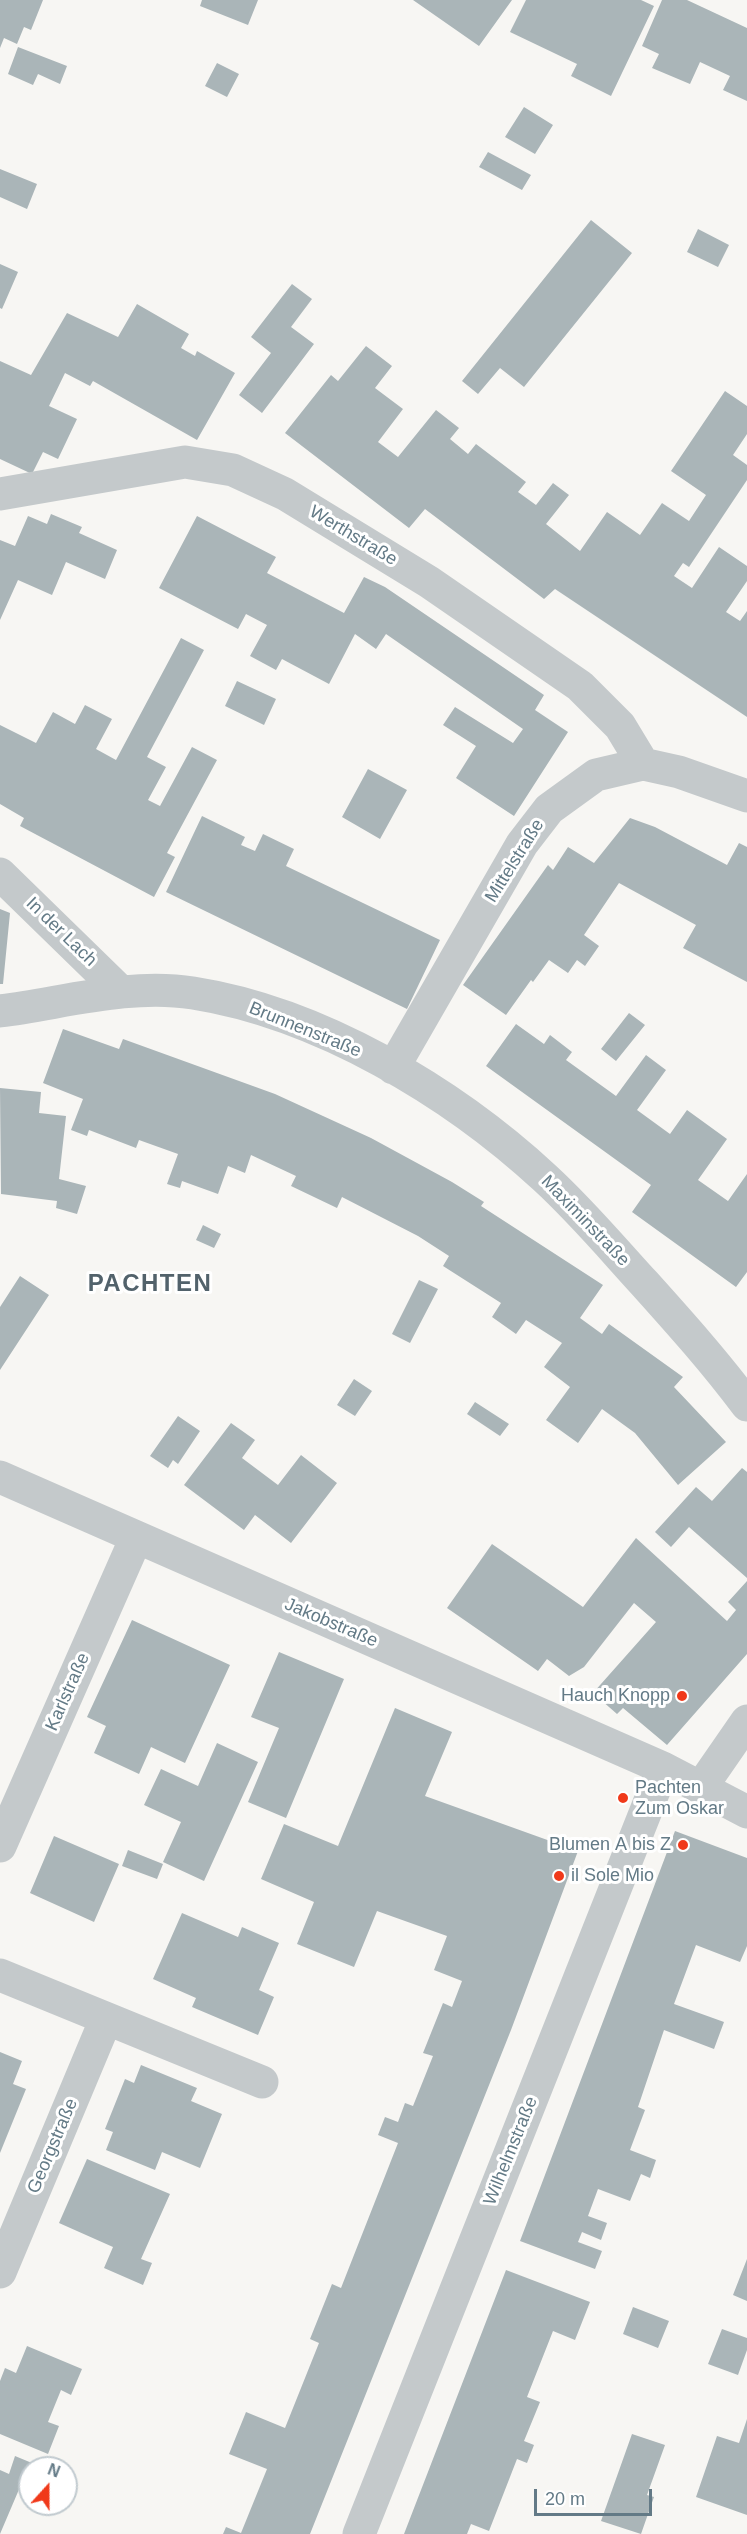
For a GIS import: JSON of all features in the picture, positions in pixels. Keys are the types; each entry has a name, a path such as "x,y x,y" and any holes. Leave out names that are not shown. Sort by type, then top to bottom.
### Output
{"street":[{"name":"Werthstraße","path":"0,494 185,462 233,470 285,494 429,582 580,686 620,726 643,764"},
{"name":"Mittelstraße","path":"393,1068 522,844 549,809 596,775 643,764 679,772 747,796"},
{"name":"In der Lach","path":"0,874 120,992"},
{"name":"Brunnenstraße","path":"0,1011 120,992 191,993 262,1008 333,1038 393,1068"},
{"name":"Maximinstraße","path":"393,1068 441,1095 546,1179 707,1353 747,1405"},
{"name":"Jakobstraße","path":"0,1477 663,1768 702,1786 747,1812"},
{"name":"Karlstraße","path":"0,1846 136,1538"},
{"path":"702,1786 747,1721"},
{"name":"Wilhelmstraße","path":"359,2534 663,1768"},
{"path":"0,1975 262,2082"},
{"name":"Georgstraße","path":"0,2272 106,2019"}],"building":[{"path":"0,0 43,0 31,30 24,27 17,44 4,38 0,48"},
{"path":"202,0 258,0 248,25 200,6"},
{"path":"413,0 512,0 479,46"},
{"path":"526,0 641,0 654,6 611,96 571,76 577,64 510,32"},
{"path":"662,0 687,0 747,28 747,101 723,90 730,76 700,62 690,84 652,68 659,54 642,46"},
{"path":"18,47 67,66 60,84 38,74 33,85 8,74"},
{"path":"217,63 239,74 227,97 205,86"},
{"path":"524,107 553,125 535,154 505,137"},
{"path":"488,152 531,175 522,190 479,167"},
{"path":"0,169 37,184 27,209 0,197"},
{"path":"591,220 632,253 524,387 500,368 478,394 462,381"},
{"path":"698,229 729,245 718,267 687,252"},
{"path":"0,264 18,272 2,309 0,308"},
{"path":"292,284 312,299 291,327 314,344 262,413 239,395 271,353 251,337"},
{"path":"137,304 189,334 181,348 195,356 197,351 235,373 197,440 93,381 90,386 65,373 49,406 77,419 58,459 43,452 32,474 0,459 0,361 31,375 67,313 118,337"},
{"path":"366,346 392,366 375,388 403,409 378,442 398,457 436,410 459,428 450,439 468,454 476,444 526,482 518,492 536,505 553,483 569,495 546,524 580,551 607,512 640,535 662,503 689,521 706,495 671,471 725,391 747,406 747,434 733,455 747,465 747,480 689,567 683,563 674,576 692,588 719,547 747,566 747,581 726,612 740,621 747,611 747,717 555,589 544,599 425,509 409,528 285,433 331,375 338,381"},
{"path":"51,514 82,527 79,533 117,550 105,579 66,562 52,595 18,580 0,620 0,540 15,546 28,516 47,524"},
{"path":"197,516 276,557 267,573 344,613 364,577 385,587 544,695 535,710 568,732 514,816 456,778 476,746 443,725 455,707 513,743 523,729 386,634 376,649 355,634 329,684 282,659 276,670 250,656 267,625 246,614 238,629 159,588"},
{"path":"181,638 204,650 147,757 166,767 148,800 160,806 192,747 217,760 167,853 175,857 154,897 20,826 24,818 0,804 0,725 36,743 53,712 75,724 85,705 112,719 96,749 116,760"},
{"path":"237,681 276,699 264,725 225,706"},
{"path":"368,769 407,790 380,839 342,817"},
{"path":"202,816 245,837 241,845 255,851 263,834 294,849 286,866 440,940 407,1009 166,892"},
{"path":"630,818 655,827 727,865 739,843 747,847 747,982 683,948 696,925 619,883 584,935 599,946 585,966 577,960 568,973 549,960 533,982 531,980 506,1015 463,985 548,865 553,870 568,847 594,863"},
{"path":"0,909 10,913 3,984 0,984"},
{"path":"629,1013 645,1025 616,1061 601,1049"},
{"path":"516,1024 544,1044 550,1035 572,1052 566,1060 616,1096 646,1055 666,1070 637,1110 670,1134 687,1110 727,1139 698,1180 728,1201 747,1174 747,1272 736,1287 632,1212 651,1185 486,1066"},
{"path":"63,1029 119,1049 123,1039 275,1094 371,1138 452,1182 484,1202 481,1206 603,1285 580,1318 602,1334 609,1324 683,1377 674,1387 726,1442 678,1485 635,1433 602,1409 578,1443 546,1420 570,1387 544,1367 562,1343 526,1320 516,1334 492,1317 501,1303 443,1266 449,1256 418,1236 342,1197 337,1208 291,1186 296,1176 251,1155 245,1173 228,1166 218,1194 182,1181 180,1188 167,1184 178,1154 139,1140 136,1148 89,1130 87,1136 71,1130 83,1099 43,1083"},
{"path":"0,1088 41,1092 39,1113 66,1116 59,1179 86,1186 77,1214 56,1208 57,1201 1,1194"},
{"path":"203,1225 221,1234 214,1248 196,1240"},
{"path":"20,1276 49,1295 0,1370 0,1307"},
{"path":"419,1280 438,1289 410,1343 392,1334"},
{"path":"354,1379 372,1391 355,1416 337,1405"},
{"path":"475,1402 509,1424 500,1436 467,1414"},
{"path":"178,1416 200,1431 178,1464 173,1460 168,1468 150,1456"},
{"path":"231,1423 255,1440 242,1458 278,1485 301,1455 337,1483 291,1543 255,1515 244,1530 184,1485"},
{"path":"742,1468 747,1472 747,1578 689,1527 671,1547 655,1532 696,1487 712,1501"},
{"path":"636,1538 727,1621 736,1610 728,1602 747,1581 747,1654 667,1745 623,1708 617,1714 593,1693 656,1622 634,1603 584,1667 569,1676 547,1659 538,1671 447,1608 492,1544 583,1607"},
{"path":"132,1620 230,1665 185,1763 151,1747 139,1774 94,1753 106,1726 87,1717"},
{"path":"279,1652 344,1679 286,1818 248,1802 279,1728 251,1717"},
{"path":"395,1708 452,1732 425,1796 578,1851 511,2030 310,2534 223,2534 226,2527 241,2533 267,2469 229,2454 246,2412 285,2428 319,2343 310,2339 332,2284 341,2288 398,2143 378,2135 385,2117 398,2122 405,2103 413,2106 433,2056 423,2053 443,2003 452,2007 462,1981 434,1970 447,1936 377,1911 354,1967 297,1944 314,1902 261,1879 284,1824 338,1846"},
{"path":"217,1743 258,1762 204,1881 163,1862 181,1822 144,1805 161,1769 198,1786"},
{"path":"675,1831 747,1858 747,1946 740,1962 696,1945 674,2004 724,2022 714,2049 664,2030 638,2107 645,2110 630,2150 656,2160 650,2178 641,2174 630,2201 598,2189 588,2216 607,2223 601,2240 582,2232 578,2242 602,2251 595,2269 520,2241"},
{"path":"54,1836 119,1864 94,1922 30,1893"},
{"path":"128,1850 163,1864 157,1879 122,1866"},
{"path":"182,1913 238,1937 242,1927 279,1943 259,1990 274,1997 258,2035 192,2007 196,1998 153,1979"},
{"path":"0,2052 22,2061 13,2084 26,2089 0,2153"},
{"path":"141,2065 197,2088 191,2101 222,2114 200,2168 162,2152 155,2170 106,2150 113,2132 105,2129 125,2079 134,2083"},
{"path":"87,2159 170,2194 141,2259 152,2263 143,2285 104,2268 113,2247 59,2223"},
{"path":"747,2259 747,2301 733,2295"},
{"path":"506,2270 590,2302 575,2340 553,2331 527,2397 540,2402 524,2441 534,2445 527,2463 517,2459 489,2531 471,2524 467,2534 404,2534"},
{"path":"633,2307 669,2321 658,2348 623,2334"},
{"path":"722,2329 747,2338 747,2350 738,2375 708,2364"},
{"path":"27,2346 82,2369 71,2395 61,2390 48,2422 59,2426 48,2454 0,2434 0,2381 5,2368 16,2373"},
{"path":"747,2419 747,2515 696,2497 717,2436 739,2443"},
{"path":"632,2434 665,2445 647,2495 654,2497 641,2534 601,2521"},
{"path":"15,2456 18,2457 18,2492 0,2534 0,2470 9,2474"}],"place":[{"name":"Hauch Knopp","path":"682,1696"},
{"name":"Pachten Zum Oskar","path":"623,1798"},
{"name":"Blumen A bis Z","path":"683,1845"},
{"name":"il Sole Mio","path":"559,1876"}],"district":[{"name":"PACHTEN","path":"150,1284"}]}
